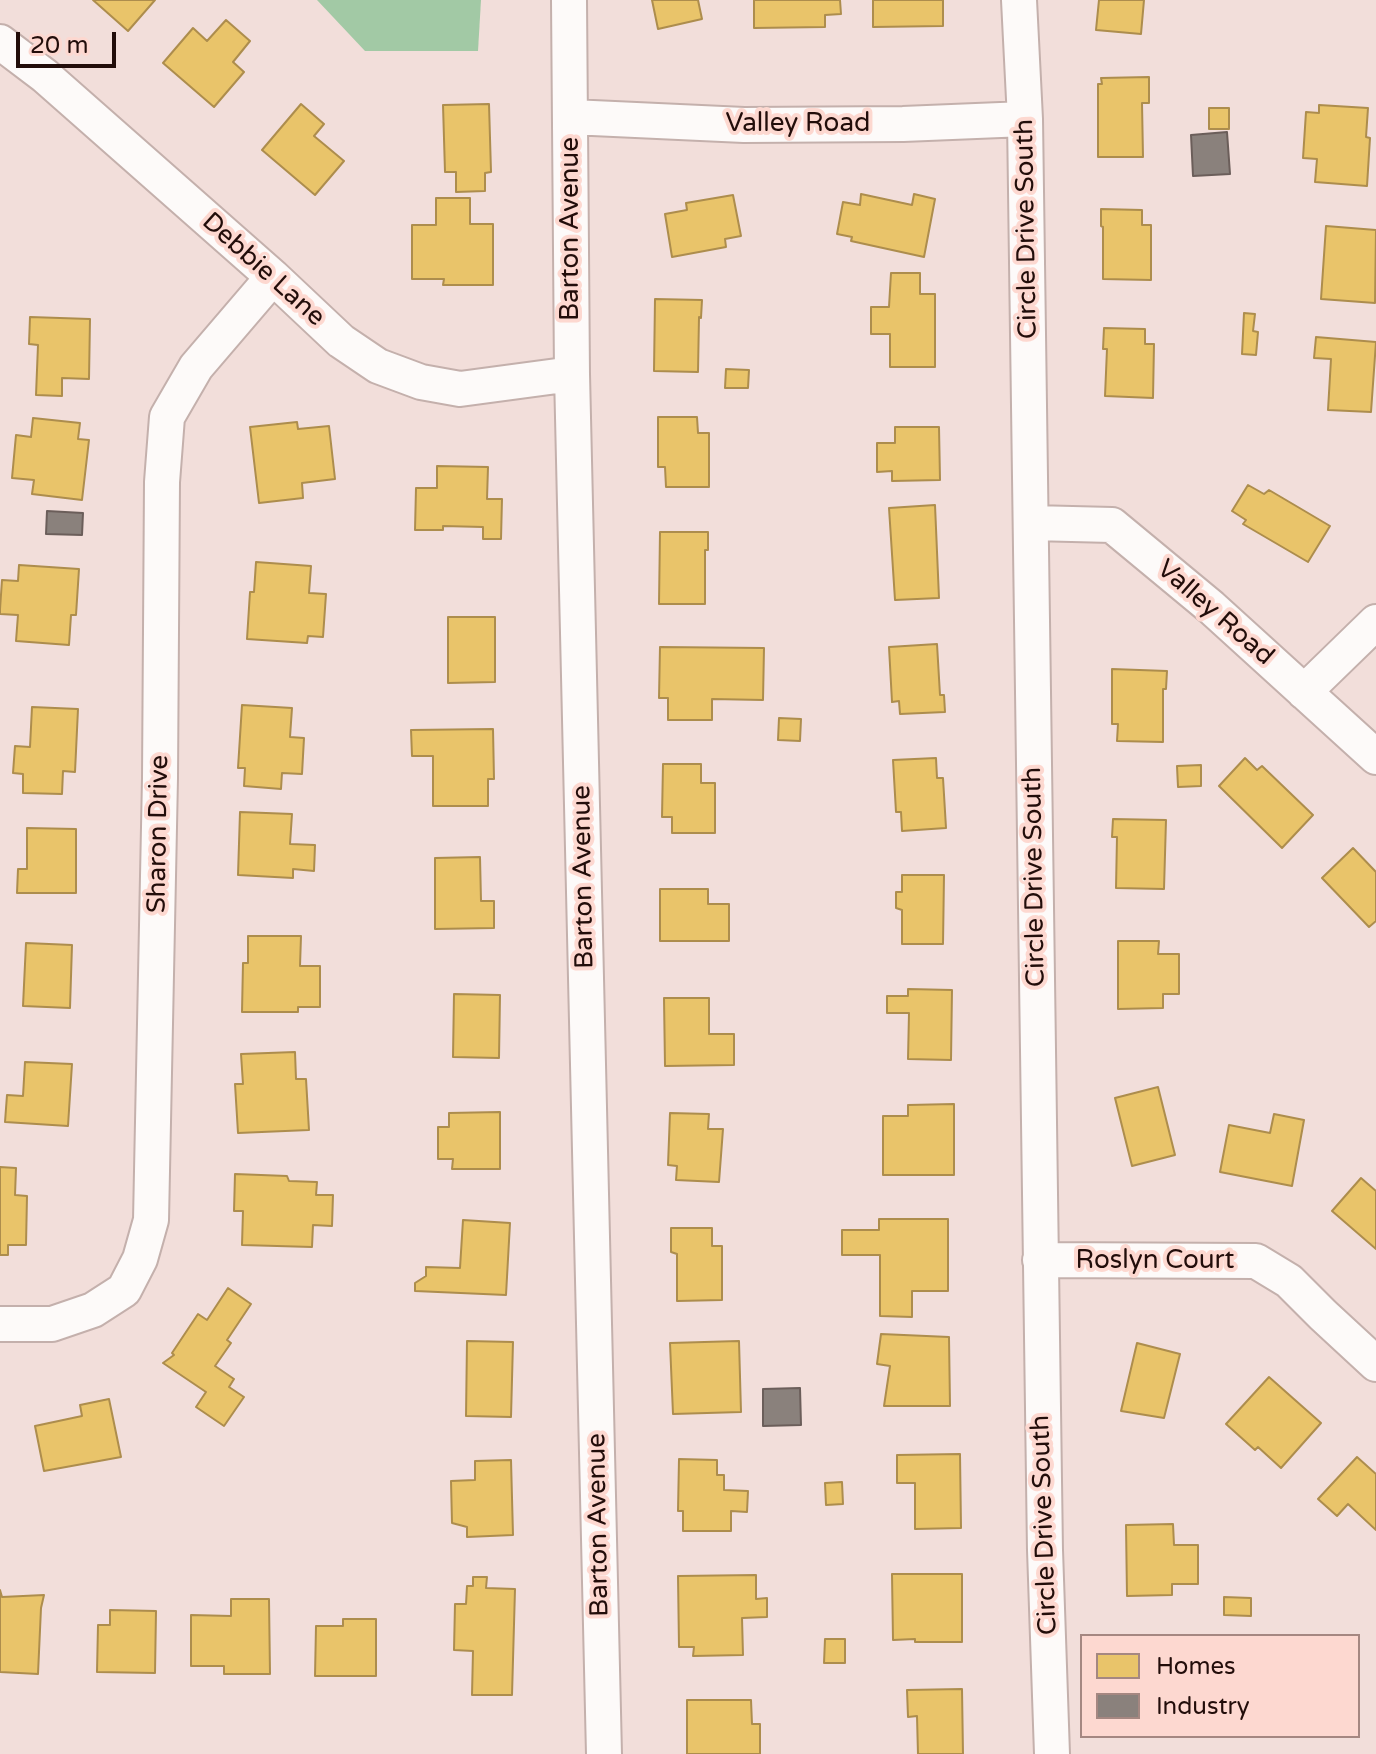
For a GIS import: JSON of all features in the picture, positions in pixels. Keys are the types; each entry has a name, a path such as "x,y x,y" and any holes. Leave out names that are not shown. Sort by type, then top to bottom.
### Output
{"street":[{"name":"Barton Avenue","path":"569,0 572,374 604,1754"},
{"name":"Circle Drive South","path":"1019,0 1025,119 1040,1260 1052,1754"},
{"name":"Debbie Lane","path":"0,42 45,76 341,341 378,366 421,382 460,389 572,374"},
{"name":"Valley Road","path":"571,117 744,125 1025,119"},
{"name":"Sharon Drive","path":"0,1324 52,1324 93,1310 124,1290 140,1259 151,1220 160,778 162,482 167,417 196,367 273,277"},
{"name":"Valley Road","path":"1032,523 1112,525 1211,607 1376,757"},
{"path":"1304,692 1376,622"},
{"name":"Roslyn Court","path":"1040,1260 1256,1261 1289,1281 1376,1364"}],"green space":[{"path":"317,0 481,0 478,51 365,51"}],"building: Homes":[{"path":"93,0 155,0 128,31"},
{"path":"652,0 698,0 702,19 658,29"},
{"path":"754,0 840,0 841,14 825,15 825,27 754,28"},
{"path":"873,0 943,0 943,26 873,27"},
{"path":"1099,0 1144,0 1141,34 1096,30"},
{"path":"226,20 250,41 233,62 244,72 214,107 163,63 193,28 207,41"},
{"path":"1149,77 1149,103 1142,103 1143,157 1098,157 1098,84 1102,84 1101,78"},
{"path":"301,104 324,124 314,136 344,161 315,195 262,150"},
{"path":"489,104 491,172 485,173 485,191 456,192 456,172 445,172 443,105"},
{"path":"1319,105 1368,108 1367,186 1315,182 1317,159 1303,158 1306,112 1319,113"},
{"path":"1209,108 1229,108 1229,129 1209,129"},
{"path":"861,194 912,205 914,194 935,199 924,257 851,241 852,237 837,234 843,202 860,205"},
{"path":"733,195 741,236 725,239 726,247 672,257 665,214 687,210 686,203"},
{"path":"436,198 470,198 470,224 493,224 493,285 443,285 444,279 412,279 412,225 436,225"},
{"path":"1101,209 1142,210 1142,225 1151,225 1151,280 1103,279"},
{"path":"1326,226 1376,230 1375,303 1321,299"},
{"path":"891,273 920,273 920,294 935,294 935,367 890,367 890,334 871,334 871,307 889,307"},
{"path":"655,299 702,300 698,372 654,371"},
{"path":"1244,313 1255,314 1253,331 1258,332 1256,355 1242,354"},
{"path":"30,317 90,319 89,379 62,378 62,396 36,395 38,345 29,344"},
{"path":"1104,328 1145,329 1145,344 1154,344 1153,398 1105,396 1107,349 1103,349"},
{"path":"1316,337 1376,342 1371,412 1328,410 1331,359 1314,358"},
{"path":"726,369 749,370 748,388 725,388"},
{"path":"658,417 697,417 698,433 709,433 709,487 666,487 665,467 658,467"},
{"path":"33,418 80,423 78,439 89,440 82,500 32,494 34,480 12,478 16,435 31,437"},
{"path":"297,422 298,429 329,426 335,479 302,483 303,498 259,503 250,427"},
{"path":"895,427 939,427 940,480 892,481 892,471 877,472 877,443 895,443"},
{"path":"437,466 488,467 487,499 502,499 501,539 483,539 483,527 443,526 443,530 415,530 416,488 437,488"},
{"path":"1248,485 1264,494 1269,490 1330,526 1308,562 1243,524 1246,520 1232,511"},
{"path":"935,505 939,598 895,600 889,508"},
{"path":"660,532 708,532 705,604 659,604"},
{"path":"256,562 311,566 309,593 326,594 323,637 308,636 307,643 247,639 250,592 254,592"},
{"path":"19,565 79,569 76,615 71,615 69,645 16,641 18,615 0,614 0,609 2,580 18,581"},
{"path":"448,617 495,617 495,682 448,683"},
{"path":"937,644 940,695 944,695 945,712 900,714 899,701 892,702 889,647"},
{"path":"660,647 764,648 763,700 712,699 712,720 668,720 668,698 659,698"},
{"path":"1112,669 1167,671 1166,689 1163,689 1163,742 1117,741 1118,724 1112,724"},
{"path":"242,705 292,708 290,737 304,738 302,774 282,773 281,789 244,786 245,768 238,768"},
{"path":"32,707 78,709 75,772 63,771 62,794 23,793 23,774 13,773 15,746 30,747"},
{"path":"779,718 801,719 800,741 778,740"},
{"path":"493,729 494,779 488,779 488,806 433,806 433,756 412,756 411,730"},
{"path":"936,758 937,778 943,778 946,828 902,831 901,812 896,812 893,760"},
{"path":"1245,758 1257,770 1262,766 1313,815 1282,848 1219,786"},
{"path":"663,764 701,764 701,783 715,783 715,833 672,833 672,817 662,817"},
{"path":"1201,765 1201,786 1178,787 1177,766"},
{"path":"240,812 292,814 290,844 315,845 314,871 293,869 293,878 238,875"},
{"path":"1113,819 1166,820 1164,889 1116,888 1117,837 1112,837"},
{"path":"27,828 76,829 76,893 17,893 18,869 27,869"},
{"path":"1353,848 1376,872 1376,921 1369,927 1322,878"},
{"path":"480,857 481,901 494,901 494,928 435,929 435,858"},
{"path":"902,875 944,875 943,944 902,944 902,910 896,908 896,892 902,892"},
{"path":"660,889 708,889 708,904 729,904 729,941 660,941"},
{"path":"248,936 301,936 300,966 320,966 320,1007 298,1007 298,1012 242,1012 243,963 248,963"},
{"path":"1118,941 1159,941 1158,954 1179,954 1179,994 1163,994 1163,1008 1118,1009"},
{"path":"26,943 72,945 70,1008 23,1006"},
{"path":"908,989 952,990 951,1060 908,1059 909,1013 887,1013 887,996 908,996"},
{"path":"454,994 500,995 499,1058 453,1057"},
{"path":"664,998 709,998 709,1034 734,1034 734,1065 665,1066"},
{"path":"295,1052 296,1079 306,1079 309,1130 238,1133 235,1084 243,1084 241,1054"},
{"path":"25,1062 72,1064 68,1126 5,1122 7,1095 23,1096"},
{"path":"1158,1087 1175,1155 1132,1166 1115,1098"},
{"path":"954,1104 954,1175 883,1175 883,1116 908,1116 908,1105"},
{"path":"500,1112 500,1169 452,1169 453,1159 438,1159 438,1127 449,1127 449,1113"},
{"path":"670,1113 709,1114 708,1129 723,1129 719,1182 676,1180 677,1166 668,1165"},
{"path":"1274,1114 1304,1120 1292,1186 1220,1172 1229,1125 1270,1133"},
{"path":"0,1167 16,1168 15,1195 27,1196 26,1245 8,1245 8,1255 0,1255"},
{"path":"235,1174 287,1176 289,1181 317,1182 316,1195 333,1195 332,1226 313,1225 312,1247 242,1245 243,1211 234,1211"},
{"path":"1361,1178 1376,1191 1376,1249 1332,1211"},
{"path":"879,1219 948,1219 948,1291 912,1291 912,1317 880,1316 880,1255 842,1255 842,1230 879,1230"},
{"path":"463,1220 510,1223 506,1295 415,1291 415,1283 426,1276 426,1267 460,1268"},
{"path":"671,1228 712,1228 712,1246 722,1246 722,1300 677,1301 677,1254 671,1252"},
{"path":"228,1288 251,1304 227,1340 231,1343 215,1366 234,1379 229,1387 244,1397 224,1426 196,1407 206,1392 163,1363 174,1355 172,1353 198,1314 207,1320"},
{"path":"881,1334 949,1337 950,1406 884,1406 890,1366 877,1364"},
{"path":"467,1341 513,1342 511,1417 466,1416"},
{"path":"739,1341 741,1412 673,1414 670,1343"},
{"path":"1137,1343 1180,1354 1164,1418 1121,1411"},
{"path":"1269,1377 1321,1423 1281,1468 1226,1424"},
{"path":"109,1399 121,1457 44,1471 35,1426 82,1416 80,1405"},
{"path":"960,1454 961,1528 915,1529 915,1483 897,1483 897,1455"},
{"path":"1357,1457 1376,1474 1376,1530 1348,1504 1337,1516 1318,1499"},
{"path":"679,1459 717,1460 717,1475 724,1475 724,1490 748,1491 747,1512 731,1511 731,1531 683,1531 683,1511 678,1511"},
{"path":"511,1460 513,1535 467,1537 467,1527 452,1523 451,1481 475,1480 475,1461"},
{"path":"842,1482 843,1504 826,1505 825,1483"},
{"path":"1173,1524 1174,1545 1198,1545 1198,1584 1172,1584 1172,1595 1127,1596 1126,1525"},
{"path":"892,1574 962,1574 962,1642 893,1640"},
{"path":"756,1575 756,1599 767,1598 767,1617 742,1618 743,1655 693,1656 694,1647 679,1647 678,1576"},
{"path":"473,1577 487,1577 486,1588 515,1589 512,1695 472,1695 473,1651 454,1650 455,1604 466,1604 467,1586 473,1586"},
{"path":"0,1590 2,1597 44,1595 38,1674 0,1672"},
{"path":"1224,1597 1251,1598 1251,1616 1224,1615"},
{"path":"231,1599 269,1599 270,1674 224,1674 224,1666 191,1666 191,1615 231,1616"},
{"path":"110,1610 156,1611 155,1673 97,1672 98,1625 110,1625"},
{"path":"343,1619 376,1619 376,1676 315,1676 316,1626 343,1626"},
{"path":"825,1639 845,1639 845,1663 824,1663"},
{"path":"962,1689 963,1754 918,1754 917,1716 908,1717 907,1690"},
{"path":"687,1700 751,1700 752,1724 760,1724 760,1754 687,1754"}],"building: Industry":[{"path":"1227,132 1230,174 1193,176 1191,135"},
{"path":"47,511 83,513 82,535 46,534"},
{"path":"800,1388 801,1425 763,1426 763,1389"}]}
